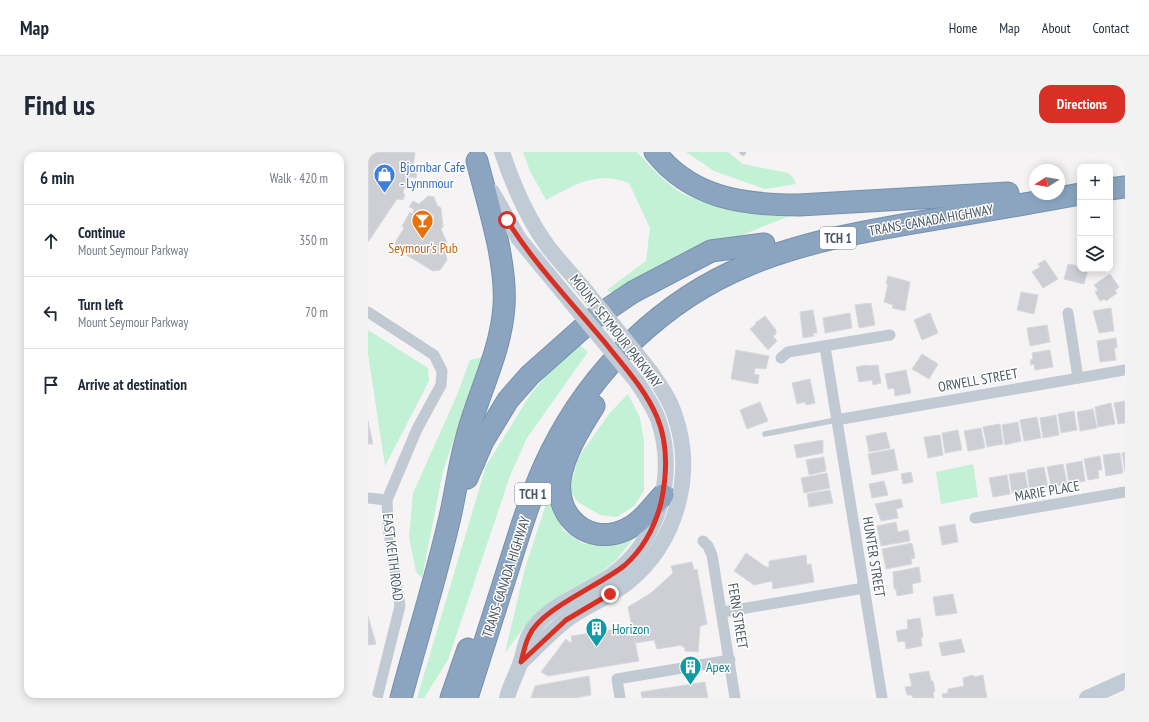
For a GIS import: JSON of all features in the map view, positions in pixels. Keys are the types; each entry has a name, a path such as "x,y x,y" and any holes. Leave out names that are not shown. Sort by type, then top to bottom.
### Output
{"highway":[{"path":"655,152 675,174 687,183 722,196 767,204 799,205 1009,200"},
{"path":"401,698 450,517 466,439 497,350 504,306 503,278 476,156"},
{"path":"1113,175 1125,173"},
{"path":"1065,183 1077,181"},
{"path":"1113,188 1125,186"},
{"name":"TRANS-CANADA HIGHWAY","path":"469,698 528,506 552,451 566,425 600,376 649,326 677,304 700,290 747,265 774,255 802,246 1009,200 1029,191"},
{"name":"TRANS-CANADA HIGHWAY","path":"451,698 476,628 505,532 527,472 554,417 571,392 609,344 652,306 675,289 715,266 764,244 829,226 1009,200 1077,194"},
{"path":"662,495 646,515 635,525 614,534 602,535 590,533 573,522 562,505 560,493 562,469 566,456 593,408 623,370 658,336 711,300 779,266 829,250 1009,200"},
{"path":"450,517 483,441 508,400 530,376 567,341 593,319 633,292 711,251 764,244"}],"main road":[{"name":"MOUNT SEYMOUR PARKWAY","path":"502,152 510,175 539,232 549,248 650,371 669,401 674,412 681,437 684,464 680,498 673,522 667,536 641,570 627,583 566,620 521,662"},
{"name":"MOUNT SEYMOUR PARKWAY","path":"476,156 500,208 519,239 637,382 657,417 664,441 665,472 662,495 654,522 638,550 612,575 566,602 545,617 529,635 521,662"},
{"path":"507,698 521,662"},
{"path":"1087,698 1125,681"}],"street":[{"name":"EAST KEITH ROAD","path":"368,312 434,356 442,371 441,385 417,429 398,470 387,500 388,527 400,606 377,698"},
{"path":"1068,313 1078,378"},
{"path":"781,358 788,352 890,335"},
{"name":"HUNTER STREET","path":"825,347 882,698"},
{"name":"ORWELL STREET","path":"836,420 1125,370"},
{"name":"MARIE PLACE","path":"975,518 1125,492"},
{"path":"368,498 387,500"},
{"name":"FERN STREET","path":"703,541 708,546 712,555 735,698"},
{"path":"722,612 864,588"},
{"path":"620,698 617,679 730,660"}],"lane":[{"path":"765,434 836,420"}],"green space":[{"path":"523,152 637,152 672,186 685,195 699,201 741,210 800,212 707,249 612,293 607,290 646,261 650,228 629,183 606,178 586,181 546,200 530,171"},
{"path":"686,152 728,152 743,164 788,173 793,177 796,184 765,189 714,171"},
{"path":"368,330 428,368 429,381 385,466 368,354"},
{"path":"575,341 588,352 527,438 510,476 448,660 424,698 417,698 486,466 530,395"},
{"path":"482,357 443,471 422,578 416,572 409,537 413,493 457,395 470,360"},
{"path":"628,394 640,418 644,442 644,491 634,506 617,517 600,515 578,502 570,491 578,458 609,414"},
{"path":"973,464 978,497 941,504 936,472"},
{"path":"553,483 554,509 563,530 584,544 605,541 640,531 615,561 595,577 543,611 524,627 505,653 525,568"}],"building":[{"path":"368,152 414,152 413,167 418,170 416,178 410,177 408,189 404,188 403,193 405,195 403,200 397,199 368,242"},
{"path":"428,196 434,197 437,205 441,208 443,227 441,229 447,243 444,244 447,260 440,270 433,271 395,248 394,244 404,228 402,226 410,212 412,214 414,209 409,207 413,201 419,204"},
{"path":"1045,260 1058,279 1043,288 1032,272 1040,267 1038,264"},
{"path":"1068,264 1077,266 1077,272 1087,272 1084,284 1064,279"},
{"path":"1110,274 1119,287 1115,291 1117,293 1106,301 1104,299 1100,301 1095,292 1098,290 1094,285"},
{"path":"888,276 910,282 905,311 892,308 893,305 884,302 888,284 886,284"},
{"path":"1021,292 1038,295 1034,314 1017,310"},
{"path":"871,303 875,325 859,328 855,305"},
{"path":"1111,308 1114,331 1099,333 1093,311"},
{"path":"813,310 817,333 813,333 814,336 803,338 800,312"},
{"path":"850,313 852,328 825,333 823,318"},
{"path":"930,313 938,333 922,340 914,320"},
{"path":"765,316 776,330 776,334 773,336 777,341 768,350 750,329 756,324 755,323"},
{"path":"1047,325 1050,342 1030,346 1027,328"},
{"path":"1116,338 1117,348 1114,348 1116,360 1100,362 1097,341"},
{"path":"736,350 769,356 766,369 755,368 754,374 759,375 758,384 731,379"},
{"path":"1050,350 1053,367 1035,370 1034,364 1031,365 1030,360 1033,359 1032,353"},
{"path":"922,354 938,364 929,379 912,369"},
{"path":"878,365 881,383 873,385 872,380 859,382 856,367"},
{"path":"906,370 911,393 895,396 894,388 888,389 885,374"},
{"path":"810,379 815,403 806,405 805,402 797,404 792,383"},
{"path":"1125,401 1125,423 1118,424 1114,403"},
{"path":"760,402 768,421 747,429 740,410"},
{"path":"1111,403 1115,424 1098,427 1095,407"},
{"path":"1093,409 1097,428 1080,431 1077,412"},
{"path":"1074,411 1077,430 1061,433 1058,414"},
{"path":"1056,415 1059,435 1043,438 1040,418"},
{"path":"1037,417 1041,438 1024,441 1020,420"},
{"path":"368,421 373,444 368,444"},
{"path":"1018,422 1021,441 1005,445 1002,425"},
{"path":"1000,424 1003,444 987,447 983,427"},
{"path":"981,428 985,448 968,451 964,431"},
{"path":"958,430 962,450 945,453 942,433"},
{"path":"886,432 890,448 869,452 866,436"},
{"path":"940,435 943,455 928,458 924,437"},
{"path":"823,440 823,453 797,458 794,445"},
{"path":"894,449 898,470 872,475 868,454"},
{"path":"1125,452 1125,472 1122,453"},
{"path":"1120,453 1123,473 1106,476 1103,455"},
{"path":"1100,456 1102,470 1098,470 1099,478 1088,480 1084,459"},
{"path":"824,457 826,471 809,475 806,460"},
{"path":"1082,461 1085,481 1069,484 1066,464"},
{"path":"1063,464 1067,484 1051,487 1047,467"},
{"path":"1044,467 1048,487 1030,492 1027,470"},
{"path":"911,472 913,482 903,484 901,474"},
{"path":"1025,472 1028,490 1012,493 1009,474"},
{"path":"827,473 830,488 804,493 801,478"},
{"path":"1007,475 1010,494 993,497 989,478"},
{"path":"884,481 888,495 872,498 869,484"},
{"path":"830,490 833,503 809,507 807,494"},
{"path":"901,499 903,507 896,509 898,518 881,521 875,504"},
{"path":"896,522 898,532 908,530 910,541 881,546 877,526"},
{"path":"955,524 958,542 942,545 939,527"},
{"path":"912,543 915,558 911,559 912,564 886,569 882,549"},
{"path":"746,553 766,567 769,567 769,561 806,555 807,565 811,564 814,582 773,589 772,581 754,585 734,571"},
{"path":"692,562 694,570 697,569 707,624 700,626 698,652 685,651 685,647 682,647 682,645 657,649 654,640 635,643 628,607 651,593 673,573 671,566"},
{"path":"919,567 921,582 912,584 913,593 897,596 896,589 894,589 893,572"},
{"path":"953,594 957,613 936,616 933,597"},
{"path":"368,616 376,644 368,645"},
{"path":"920,618 923,637 921,638 922,646 906,649 905,641 898,642 896,631 908,629 907,620"},
{"name":"Horizon","path":"632,627 639,661 548,676 541,672 566,639 569,642 572,642 571,636"},
{"path":"961,639 965,652 942,656 939,643"},
{"path":"929,671 935,691 933,692 934,698 913,698 912,695 907,695 905,687 912,686 909,674"},
{"path":"973,675 974,677 983,675 987,698 943,698 942,694 948,693 948,689 964,686 963,678"},
{"path":"589,676 591,695 575,698 531,698 535,686"},
{"name":"Apex","path":"705,682 708,698 642,698 641,692"}],"place":[{"name":"Bjornbar Cafe - Lynnmour","path":"384,194"},
{"name":"Seymour's Pub","path":"423,240"},
{"name":"Horizon","path":"597,648"},
{"name":"Apex","path":"690,686"}],"route":[{"path":"507,220 535,260 637,382 650,402 657,417 664,441 665,455 665,472 659,510 648,534 638,550 626,564 612,575 551,612 529,635 521,662 538,648 556,628 566,620 610,594"}]}
